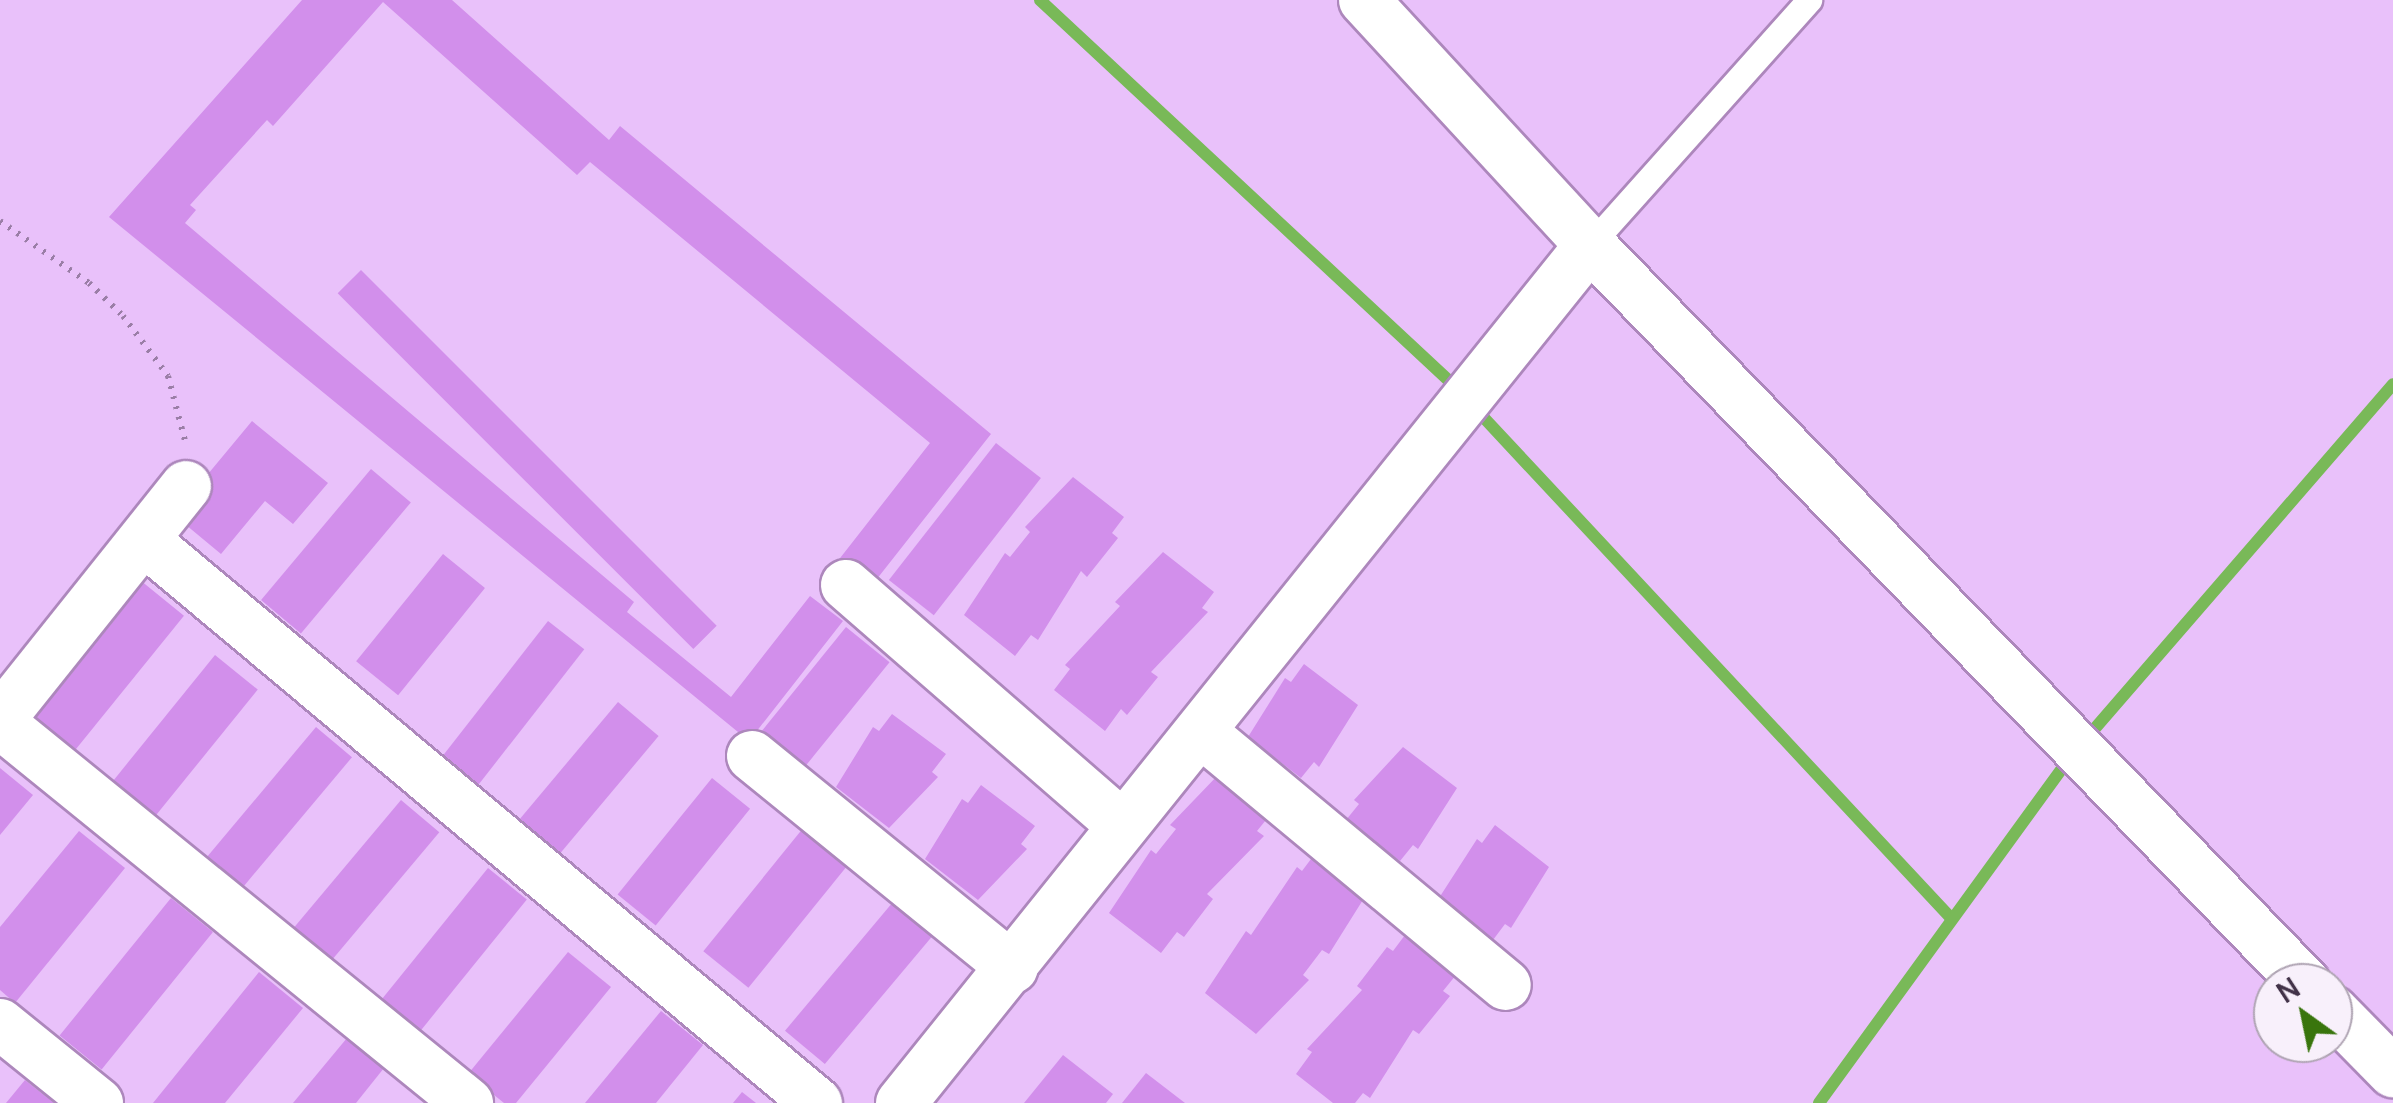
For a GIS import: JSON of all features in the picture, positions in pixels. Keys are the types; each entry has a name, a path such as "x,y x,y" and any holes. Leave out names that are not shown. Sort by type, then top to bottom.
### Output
{"street":[{"path":"1364,0 1590,244 2287,963"},
{"path":"902,1103 1590,244"},
{"path":"186,486 0,721 468,1103"},
{"path":"146,541 816,1103"},
{"path":"846,585 1124,826"},
{"path":"1200,732 1506,985"},
{"path":"752,756 1013,968"},
{"path":"0,1024 98,1103"},
{"path":"2353,1032 2393,1072"}],"lane":[{"path":"1590,244 1809,0"}],"path":[{"path":"0,221 89,283 168,376 185,422 186,486"}],"building":[{"path":"302,0 452,0 609,140 620,126 991,434 869,589 837,562 930,443 590,162 577,175 383,2 273,126 267,120 190,205 196,210 185,223 634,602 627,612 731,697 810,596 843,621 749,741 109,217"},
{"path":"361,270 717,626 693,649 338,293"},
{"path":"252,421 328,483 293,524 265,501 221,554 174,515"},
{"path":"996,443 1041,478 934,615 889,580"},
{"path":"371,469 411,502 301,633 261,600"},
{"path":"1073,477 1124,517 1112,533 1118,538 1087,577 1081,571 1038,640 1031,635 1015,656 964,615 1005,553 1010,557 1030,532 1025,527"},
{"path":"1163,552 1214,592 1202,608 1208,612 1151,672 1158,677 1127,715 1121,709 1105,731 1054,690 1070,669 1065,665 1120,606 1115,602"},
{"path":"443,554 485,588 398,695 356,661"},
{"path":"135,576 184,616 73,752 24,713"},
{"path":"548,621 584,649 477,787 440,759"},
{"path":"846,627 890,662 797,776 753,741"},
{"path":"215,655 258,690 155,816 112,782"},
{"path":"1304,664 1358,705 1319,767 1314,762 1301,778 1248,737 1285,678 1291,682"},
{"path":"618,702 659,736 560,854 519,820"},
{"path":"892,714 946,754 932,772 938,777 889,828 836,787 873,727 879,731"},
{"path":"316,727 352,757 243,887 207,857"},
{"path":"1403,747 1457,788 1418,849 1413,845 1400,861 1346,820 1359,804 1354,800"},
{"path":"0,768 33,795 0,835"},
{"path":"1219,774 1270,815 1257,831 1264,836 1207,894 1213,899 1184,937 1177,932 1161,953 1109,913 1151,850 1156,854 1176,829 1170,825"},
{"path":"712,778 750,809 656,925 618,895"},
{"path":"981,785 1035,826 1021,844 1027,849 978,900 925,859 962,799 968,803"},
{"path":"401,800 439,832 330,962 292,930"},
{"path":"1495,825 1549,867 1511,928 1505,924 1493,940 1439,898 1477,839 1482,843"},
{"path":"804,827 849,864 748,988 703,951"},
{"path":"79,831 125,868 15,1003 0,990 0,927"},
{"path":"1314,855 1366,895 1329,954 1322,950 1303,975 1309,980 1256,1034 1205,993 1246,931 1251,935 1297,867 1302,871"},
{"path":"488,868 527,899 419,1033 380,1002"},
{"path":"171,898 213,932 102,1070 60,1036"},
{"path":"893,902 933,935 825,1064 785,1031"},
{"path":"1405,935 1456,975 1443,991 1450,996 1419,1034 1413,1030 1370,1098 1363,1093 1355,1103 1333,1103 1296,1074 1312,1052 1307,1049 1362,990 1357,986 1387,947 1393,951"},
{"path":"568,952 611,987 516,1103 504,1103 468,1074"},
{"path":"259,972 303,1008 225,1103 153,1103"},
{"path":"661,1011 703,1045 656,1103 585,1103"},
{"path":"347,1038 384,1068 356,1103 293,1103"},
{"path":"1063,1055 1113,1094 1106,1103 1024,1103"},
{"path":"1146,1073 1185,1103 1122,1103"},
{"path":"25,1080 54,1103 6,1103"},
{"path":"742,1092 756,1103 733,1103"}],"waterway":[{"path":"1040,0 1459,390"},
{"path":"2084,741 2393,384"},
{"path":"1472,405 1950,917"},
{"path":"1819,1103 2071,756"}]}
